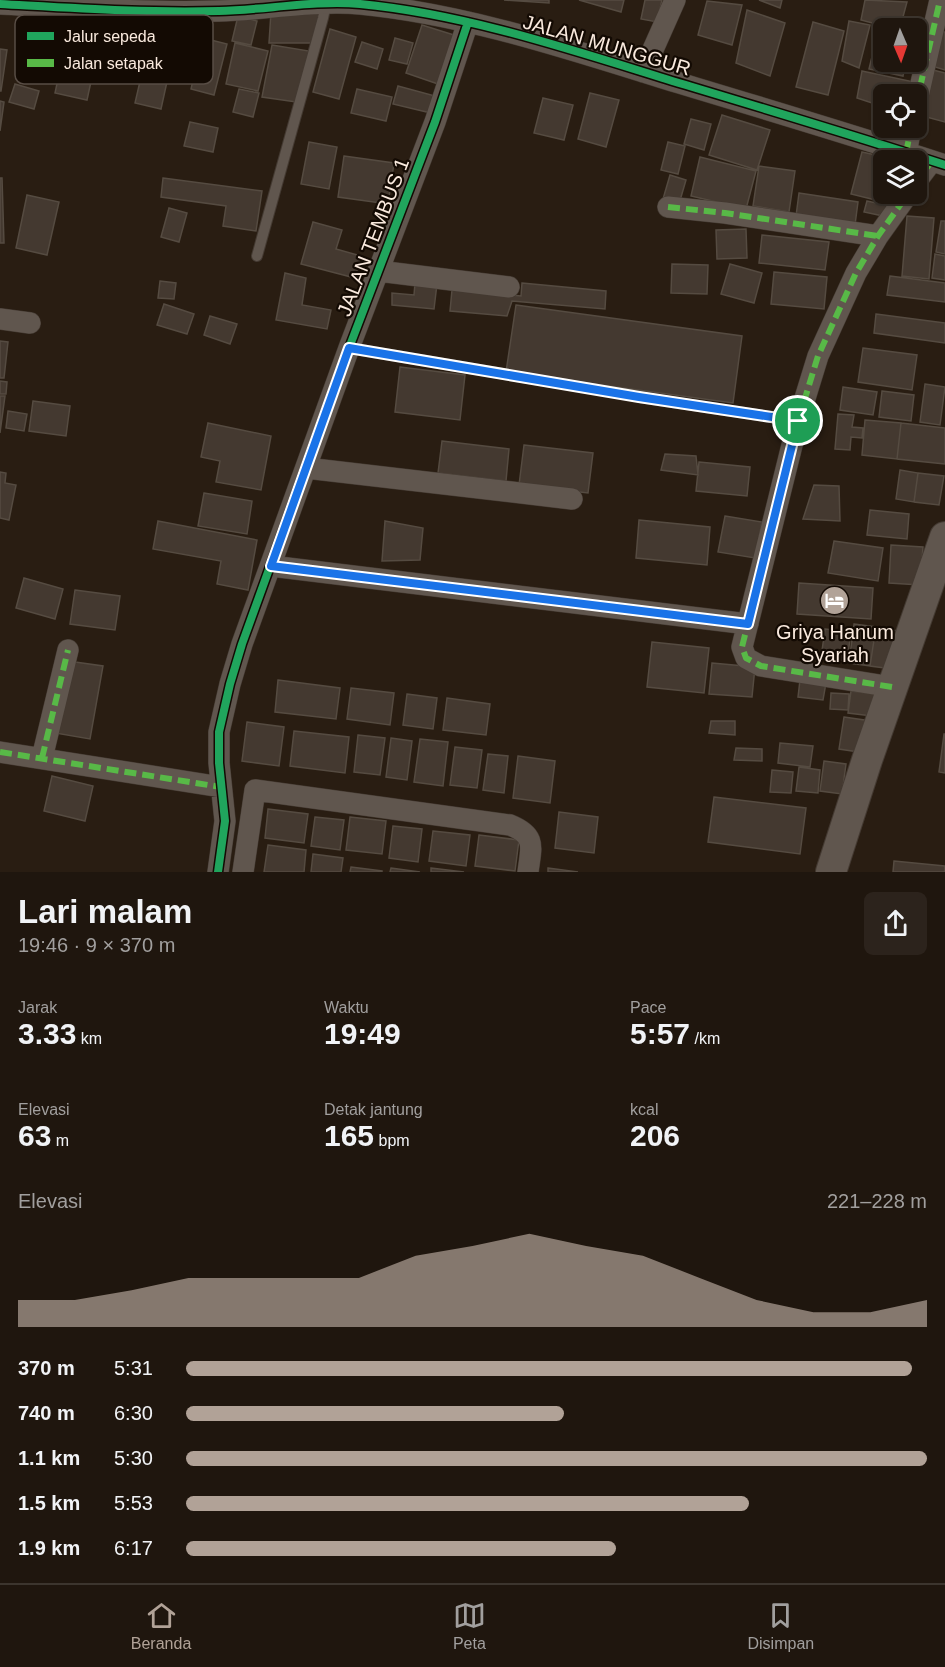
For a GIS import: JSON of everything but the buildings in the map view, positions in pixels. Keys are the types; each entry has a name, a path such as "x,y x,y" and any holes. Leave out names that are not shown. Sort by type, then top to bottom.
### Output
{"street":[{"path":"643,72 675,0"},
{"path":"921,84 940,0"},
{"name":"JALAN MUNGGUR","path":"0,4 163,6 219,11 356,3 384,7 468,21 896,150"},
{"name":"JALAN TEMBUS 1","path":"218,872 225,821 218,748 220,720 239,654 349,348 435,122 468,21"},
{"path":"892,687 761,666 746,658 742,649 798,421 818,356 856,273 901,204"},
{"path":"668,207 725,213 878,236"},
{"path":"378,271 509,287"},
{"path":"0,319 30,323"},
{"path":"306,468 572,499"},
{"path":"831,872 892,687 945,537"},
{"path":"271,566 745,634"},
{"path":"42,758 68,650"},
{"path":"0,752 221,787"},
{"path":"243,872 255,790 510,825 521,830 532,843 528,872"}],"lane":[{"path":"257,256 326,4"},
{"path":"349,348 558,383"},
{"path":"639,397 798,421"}],"path":[{"path":"558,383 639,397"}],"marked path":[{"path":"921,84 940,0"},
{"path":"907,150 909,138"},
{"path":"927,168 932,161"},
{"path":"892,687 761,666 746,658 742,647 798,421 818,356 856,273 901,204"},
{"path":"668,207 725,213 878,236"},
{"path":"271,566 748,624"},
{"path":"42,758 68,650"},
{"path":"0,752 221,787"}],"cycle path":[{"path":"0,4 110,10 192,11 343,3 399,9 476,24 553,44 945,165"},
{"path":"218,872 225,821 219,763 219,732 230,684 242,644 349,348 435,122 468,22"}],"place":[{"name":"Griya Hanum Syariah","path":"835,601"}],"route":[{"path":"349,348 639,397 798,421 748,624 271,566 349,348"}]}
